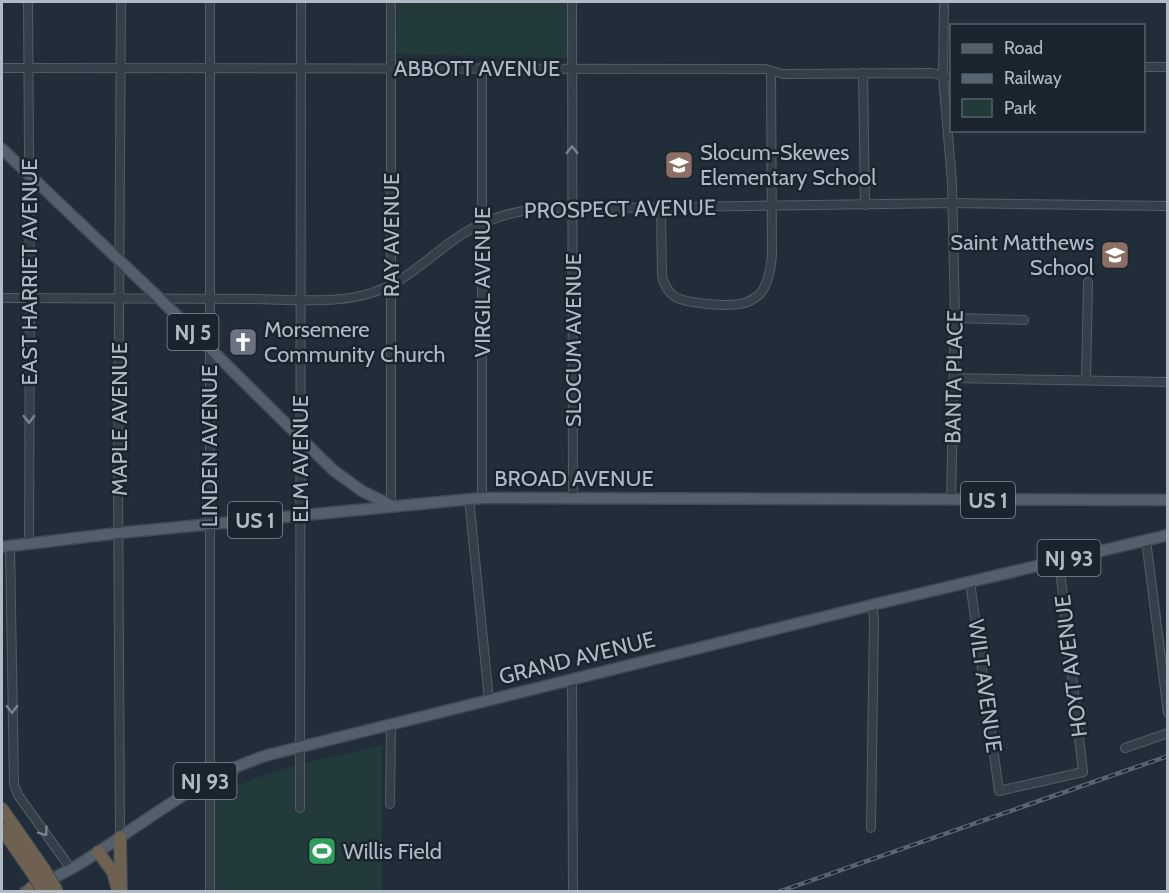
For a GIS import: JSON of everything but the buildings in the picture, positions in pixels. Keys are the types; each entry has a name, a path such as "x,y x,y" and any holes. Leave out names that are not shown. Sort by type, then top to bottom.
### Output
{"highway":[{"path":"2,809 39,872"},
{"path":"2,830 53,891"},
{"path":"119,891 120,837"},
{"path":"98,852 113,872 119,891"}],"main road":[{"name":"NJ 5","path":"2,149 159,298 333,470 350,483 391,505"},
{"name":"BROAD AVENUE","path":"6,546 118,532 469,498 1167,500"},
{"name":"BROAD AVENUE","path":"1150,501 1167,504"},
{"name":"GRAND AVENUE","path":"29,890 71,869 210,779 252,760 872,605 1167,535"}],"street":[{"name":"EAST HARRIET AVENUE","path":"28,2 30,298 28,543"},
{"name":"MAPLE AVENUE","path":"120,837 118,532 121,2"},
{"name":"LINDEN AVENUE","path":"210,2 210,891"},
{"name":"ELM AVENUE","path":"300,808 301,2"},
{"name":"RAY AVENUE","path":"391,2 391,505"},
{"name":"SLOCUM AVENUE","path":"572,2 573,498"},
{"name":"BANTA PLACE","path":"944,2 955,318 951,500"},
{"name":"VIRGIL AVENUE","path":"482,67 482,498"},
{"path":"1145,67 1167,67"},
{"name":"ABBOTT AVENUE","path":"2,68 765,69 783,74 932,73 947,77"},
{"path":"661,208 662,276 669,291 687,302 737,304 754,299 760,293 768,280 772,254 771,71"},
{"path":"863,73 865,205"},
{"name":"PROSPECT AVENUE","path":"2,298 300,299 357,296 391,285 411,274 452,241 482,223 516,211 952,203 1167,206"},
{"path":"1086,380 1088,282"},
{"path":"955,318 1024,320"},
{"path":"954,378 1167,382"},
{"path":"469,498 489,700"},
{"path":"1146,540 1167,713"},
{"path":"6,546 14,782 18,795 71,869"},
{"name":"HOYT AVENUE","path":"999,791 1083,772 1059,561"},
{"name":"WILT AVENUE","path":"970,582 999,791"},
{"path":"871,828 874,619 872,605"},
{"path":"572,680 573,891"},
{"path":"390,804 391,724"},
{"path":"1125,748 1167,733"}],"green space":[{"path":"397,2 568,2 567,58 396,54"},
{"path":"382,745 382,891 210,892 211,800 230,789 272,772"}],"railway":[{"path":"778,892 1168,756"}],"place":[{"name":"Slocum-Skewes Elementary School","path":"679,165"},
{"name":"Saint Matthews School","path":"1115,255"},
{"name":"Morsemere Community Church","path":"243,342"},
{"name":"Willis Field","path":"322,851"}]}
